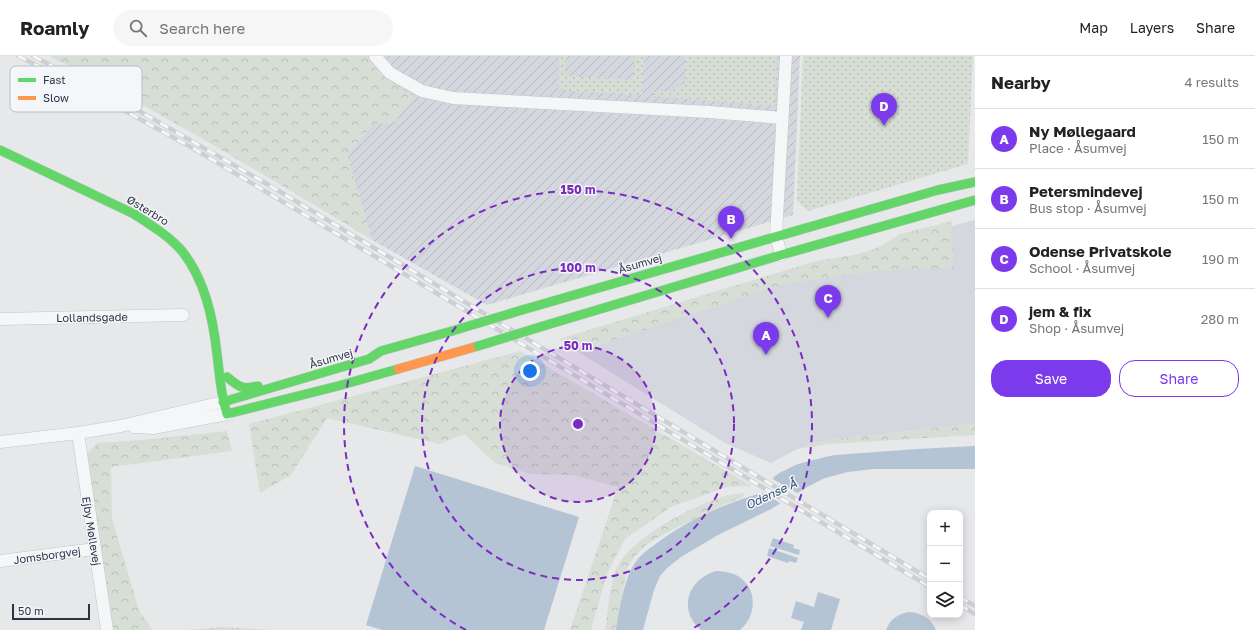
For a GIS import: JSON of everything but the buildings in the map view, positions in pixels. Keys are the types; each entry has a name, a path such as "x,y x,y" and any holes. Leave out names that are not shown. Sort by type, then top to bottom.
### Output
{"street":[{"path":"375,56 390,73 422,91 453,98 709,112 782,118"},
{"path":"781,255 776,236 786,56"},
{"name":"Østerbro","path":"0,150 137,215 173,241 189,260 201,284 210,315 218,352 227,377 228,400"},
{"name":"Åsumvej","path":"228,400 369,359 381,351 776,236 938,190 975,182"},
{"path":"121,426 153,428 231,413 338,386 478,346 781,255 975,200"},
{"name":"Lollandsgade","path":"0,319 183,315"},
{"path":"227,377 241,388 245,389 381,351"},
{"name":"Østerbro","path":"218,352 218,366 231,413"},
{"path":"0,442 78,433 121,426 228,400"},
{"name":"Ejby Møllevej","path":"78,433 107,630"},
{"name":"Jomsborgvej","path":"0,561 95,549"}],"shaded area":[{"path":"367,56 800,56 793,215 487,305 372,240 347,155 374,123 414,98 379,72"},
{"path":"975,220 975,424 827,440 797,449 771,463 725,443 578,352 956,225"}],"green space":[{"path":"49,56 367,56 379,72 414,98 393,124 374,123 347,155 372,240 252,168 142,105 142,66 69,66"},
{"path":"559,56 566,56 565,76 633,80 635,56 644,56 642,95 558,90"},
{"path":"685,56 777,56 774,106 653,96 653,92 673,91 685,82"},
{"path":"803,56 973,56 968,164 808,211 797,201"},
{"path":"952,221 953,268 874,271 784,284 578,352 559,339 816,261 854,255 875,249 901,234"},
{"path":"520,351 752,486 727,487 671,507 625,539 607,574 591,630 570,630 618,487 573,475 531,474 495,463 464,434 440,444 327,418 291,475 260,493 249,424"},
{"path":"975,424 975,435 829,444 797,449 827,440"},
{"path":"227,431 232,451 111,467 112,519 139,610 152,630 113,630 86,455 98,443"},
{"path":"746,493 741,498 723,505 664,534 646,545 635,556 627,568 616,630 605,630 610,592 616,570 623,558 633,547 662,525 694,508 725,496"},
{"path":"224,627 271,630 188,630"}],"water":[{"name":"Odense Å","path":"975,446 975,469 873,469 848,472 825,478 809,486 771,509 718,535 681,557 667,568 660,576 654,590 643,630 616,630 622,595 628,577 631,569 642,555 669,535 693,520 744,498 758,494 761,495 774,477 779,473 798,464 835,455"},
{"path":"415,466 579,517 544,630 382,630 366,625"},
{"path":"773,538 794,545 793,548 800,550 799,555 770,546"},
{"path":"769,548 798,558 796,563 789,561 788,563 767,556"},
{"path":"716,571 734,574 748,585 753,600 752,609 746,624 740,630 701,630 689,613 689,596 693,588 698,581 706,575"},
{"path":"818,592 840,599 831,630 801,630 804,622 791,618 796,601 814,607"},
{"path":"909,612 918,614 928,619 936,630 886,630 895,618 901,614"}],"pier":[{"path":"771,478 799,494 783,505 761,491"}],"railway":[{"path":"18,56 38,66"},
{"path":"33,56 52,66"},
{"path":"127,112 196,150 927,585"},
{"path":"141,112 267,184 927,577"},
{"path":"963,599 975,606"},
{"path":"963,607 975,614"}],"traffic: fast":[{"path":"0,150 134,214 166,236 182,251 197,274 207,300 213,327 222,391 227,414 398,369"},
{"path":"522,310 938,190 975,182"},
{"path":"550,324 781,255 975,200"},
{"path":"452,331 522,310"},
{"path":"478,346 550,324"},
{"path":"223,402 369,359 381,351 452,331"},
{"path":"227,377 244,388 258,386"}],"traffic: slow":[{"path":"398,369 478,346"}],"place":[{"name":"jem & fix","path":"884,126"},
{"name":"Petersmindevej","path":"731,239"},
{"name":"Odense Privatskole","path":"828,318"},
{"name":"Ny Møllegaard","path":"766,355"}]}
